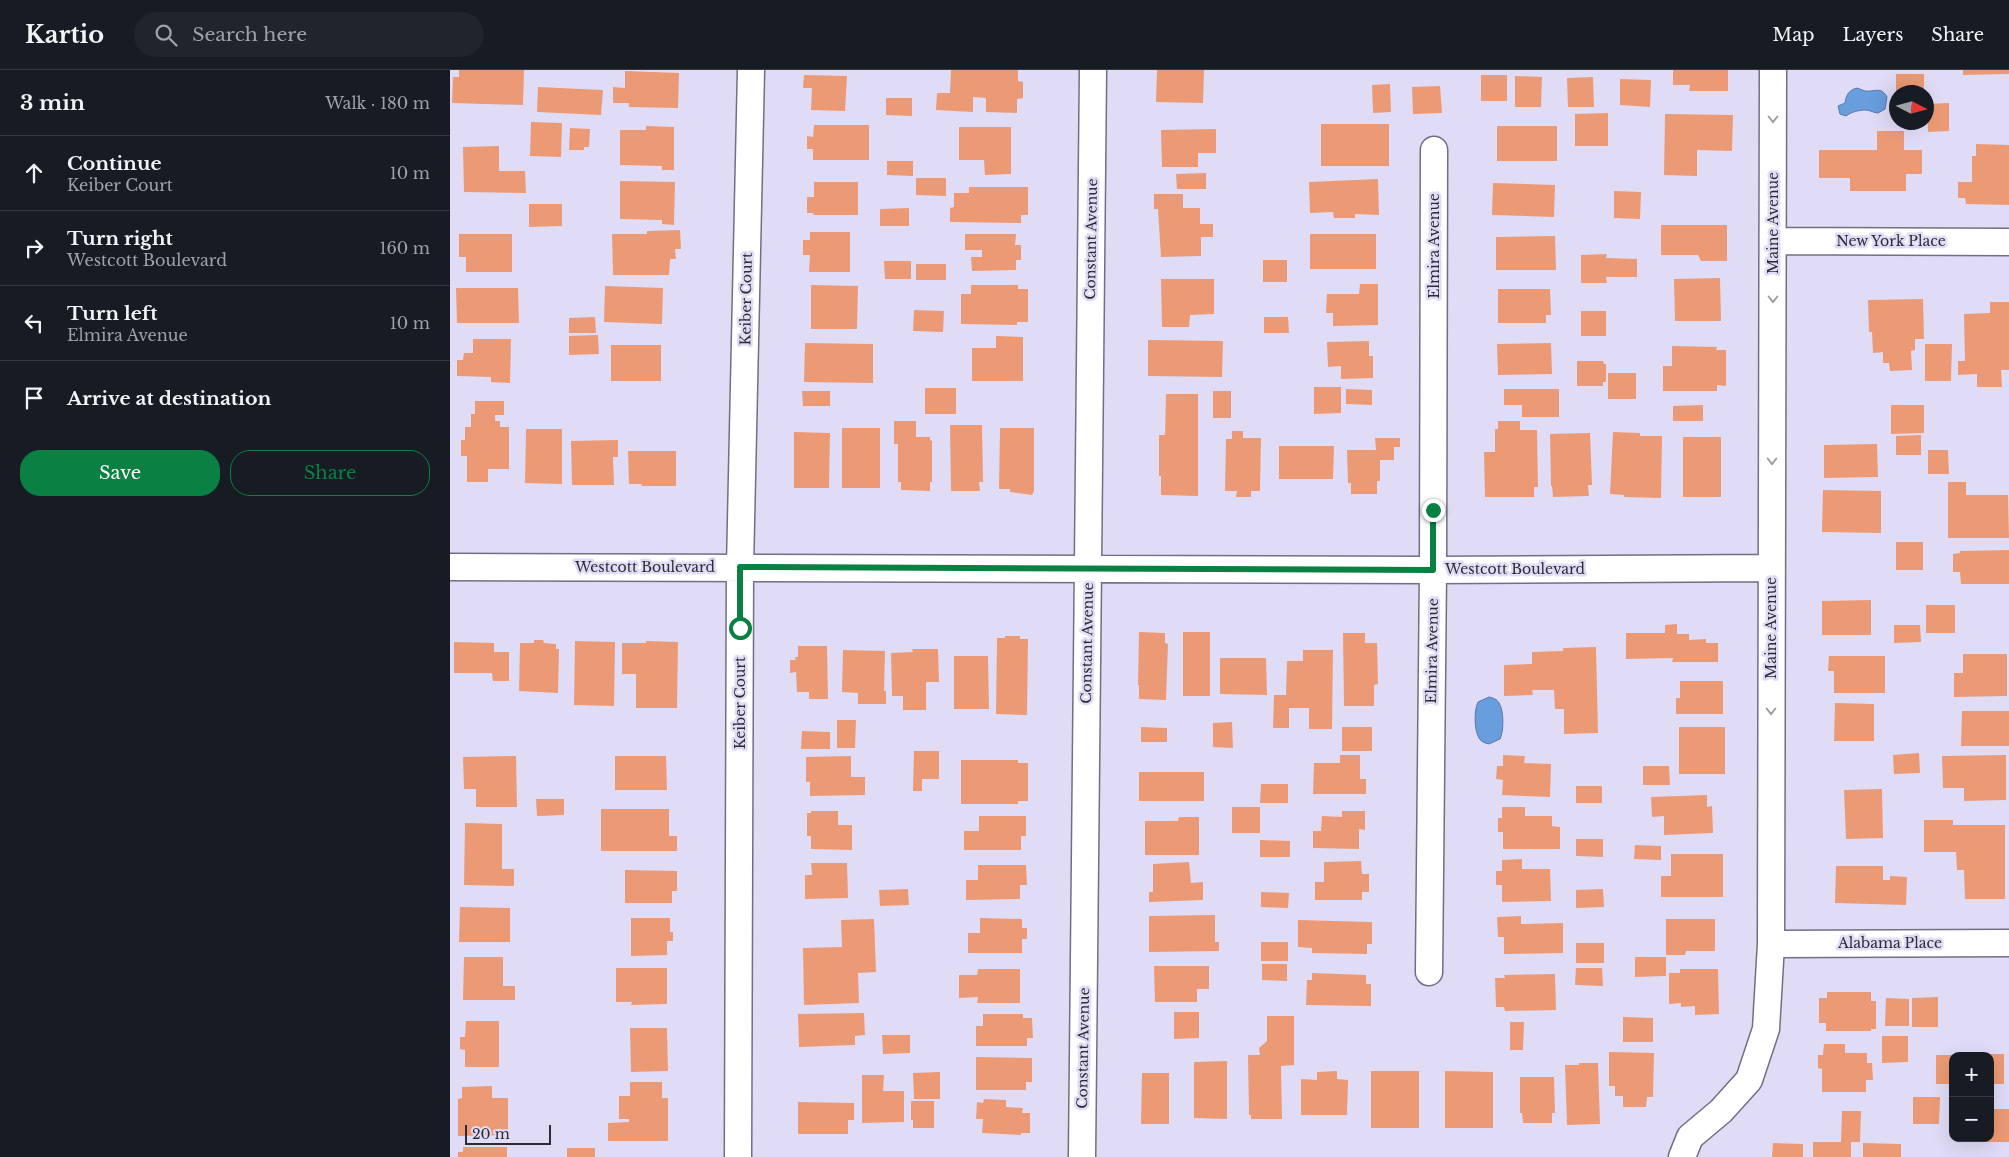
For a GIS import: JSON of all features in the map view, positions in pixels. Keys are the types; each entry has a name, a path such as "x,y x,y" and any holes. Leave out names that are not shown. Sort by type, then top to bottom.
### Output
{"street":[{"name":"Keiber Court","path":"738,1157 740,567 751,70"},
{"name":"Constant Avenue","path":"1082,1157 1093,70"},
{"name":"Maine Avenue","path":"1682,1157 1690,1137 1721,1111 1749,1080 1766,1029 1771,944 1773,70"},
{"name":"Elmira Avenue","path":"1429,972 1433,570 1434,150"},
{"name":"New York Place","path":"1773,241 2009,242"},
{"name":"Westcott Boulevard","path":"450,567 1433,570 1771,568"},
{"name":"Alabama Place","path":"1771,944 2009,943"}],"water":[{"path":"1857,88 1865,91 1878,90 1885,94 1887,97 1885,109 1878,113 1866,110 1850,113 1846,116 1840,114 1838,106 1845,103 1848,93"},
{"path":"1489,697 1499,703 1503,721 1500,739 1489,744 1479,738 1475,720 1478,702"}],"building":[{"path":"459,70 524,70 523,105 452,103 453,77 459,77"},
{"path":"951,70 1018,70 1018,81 1023,82 1023,98 1017,99 1017,113 986,112 986,98 973,97 973,112 936,110 937,93 950,93"},
{"path":"1157,70 1204,70 1203,103 1156,102"},
{"path":"1673,70 1728,70 1728,91 1689,91 1690,85 1673,85"},
{"path":"1963,70 2009,70 2009,74 1963,75"},
{"path":"625,71 679,73 678,108 629,107 629,103 613,103 613,87 625,88"},
{"path":"1896,74 1924,74 1924,85 1896,85"},
{"path":"804,75 847,76 845,111 811,110 812,88 803,88"},
{"path":"1481,75 1507,75 1507,101 1481,101"},
{"path":"1515,76 1542,77 1541,107 1515,107"},
{"path":"1593,77 1594,107 1568,107 1567,78"},
{"path":"1620,79 1651,80 1650,107 1620,105"},
{"path":"1390,84 1391,112 1373,113 1372,85"},
{"path":"1440,86 1442,113 1413,114 1412,87"},
{"path":"538,87 603,90 601,115 537,112"},
{"path":"886,98 912,98 912,116 886,115"},
{"path":"1949,103 1949,131 1928,132 1928,130 1934,130 1934,104"},
{"path":"1608,113 1608,146 1575,146 1575,114"},
{"path":"1665,114 1733,115 1732,151 1697,150 1697,176 1664,175"},
{"path":"531,122 562,123 561,157 530,156"},
{"path":"1321,124 1389,124 1389,166 1321,166"},
{"path":"814,125 869,125 869,160 813,160 813,149 807,149 807,136 813,137"},
{"path":"646,126 674,127 674,170 662,170 662,166 620,165 620,130 646,130"},
{"path":"1497,126 1557,126 1557,161 1497,161"},
{"path":"959,127 1011,127 1011,174 985,175 984,160 959,160"},
{"path":"570,128 590,129 589,147 584,147 584,150 569,150"},
{"path":"1216,129 1216,153 1198,153 1198,167 1162,167 1161,130"},
{"path":"1877,131 1904,131 1904,150 1922,150 1922,174 1906,174 1906,191 1850,191 1850,178 1819,178 1819,150 1877,150"},
{"path":"1976,144 2009,145 2009,205 1966,204 1965,198 1958,198 1958,182 1972,182 1972,156 1976,156"},
{"path":"499,146 499,171 525,171 526,193 464,192 463,147"},
{"path":"887,161 913,161 913,176 887,175"},
{"path":"1206,173 1206,189 1177,189 1176,174"},
{"path":"916,178 946,178 946,196 916,195"},
{"path":"1378,179 1379,215 1355,214 1355,218 1334,218 1333,212 1310,213 1309,182"},
{"path":"620,181 675,182 674,225 662,224 662,220 620,219"},
{"path":"814,182 858,182 858,215 814,215 813,213 807,213 807,197 814,197"},
{"path":"1493,183 1555,185 1554,217 1492,215"},
{"path":"969,187 1028,187 1028,215 1021,215 1021,223 950,222 950,208 954,207 954,193 969,193"},
{"path":"1614,191 1641,192 1640,219 1614,218"},
{"path":"1154,194 1183,194 1183,208 1200,208 1200,224 1213,224 1213,237 1201,237 1201,256 1161,257 1158,209 1154,209"},
{"path":"529,204 562,204 562,226 529,227"},
{"path":"909,208 909,226 880,226 880,209"},
{"path":"1661,225 1727,225 1727,261 1701,261 1698,255 1661,255"},
{"path":"680,230 681,249 675,249 676,259 670,259 669,275 613,275 612,234 647,234 647,231"},
{"path":"810,232 850,232 850,272 809,272 810,255 803,255 803,240 810,240"},
{"path":"459,234 512,234 512,272 466,272 466,257 459,257"},
{"path":"965,234 1016,234 1015,245 1021,245 1021,260 1016,260 1016,270 972,271 971,257 982,257 982,250 965,250"},
{"path":"1310,234 1376,234 1376,269 1310,269"},
{"path":"1555,236 1556,270 1496,270 1496,237"},
{"path":"1607,254 1606,258 1637,259 1637,277 1606,277 1607,283 1581,283 1581,255"},
{"path":"1263,260 1287,260 1287,282 1263,282"},
{"path":"884,261 911,261 911,279 885,279"},
{"path":"916,264 946,264 946,280 916,280"},
{"path":"1720,278 1721,321 1675,321 1674,279"},
{"path":"1161,279 1214,279 1214,314 1190,315 1189,327 1162,327"},
{"path":"1360,284 1378,284 1378,325 1333,326 1333,313 1326,313 1327,294 1359,294"},
{"path":"811,285 858,286 857,329 811,329"},
{"path":"971,285 1018,285 1018,289 1028,289 1028,322 1017,322 1017,325 961,324 961,294 971,294"},
{"path":"605,286 663,288 662,324 604,322"},
{"path":"456,288 518,288 519,323 457,323"},
{"path":"1498,289 1550,289 1551,315 1546,315 1546,323 1498,323"},
{"path":"1923,299 1924,339 1915,339 1915,350 1911,351 1912,370 1890,371 1889,363 1883,363 1883,352 1873,353 1872,332 1869,332 1868,300"},
{"path":"1990,302 2009,302 2009,370 2001,370 2002,387 1977,387 1977,374 1958,375 1958,361 1965,361 1964,314 1990,313"},
{"path":"914,310 944,311 943,332 913,331"},
{"path":"1581,311 1606,311 1606,336 1581,336"},
{"path":"595,317 596,333 569,333 569,318"},
{"path":"1264,317 1288,317 1289,333 1264,333"},
{"path":"598,335 599,354 569,355 569,336"},
{"path":"996,336 1023,337 1023,381 972,381 972,348 996,348"},
{"path":"473,339 511,339 510,383 491,382 491,377 457,376 457,360 463,360 464,353 473,353"},
{"path":"1148,340 1223,341 1222,377 1148,376"},
{"path":"1369,341 1369,356 1373,356 1373,378 1341,379 1341,366 1328,367 1327,342"},
{"path":"805,343 873,344 873,383 804,382"},
{"path":"1551,343 1552,374 1498,375 1497,344"},
{"path":"1925,344 1952,344 1951,381 1925,381"},
{"path":"611,345 661,345 661,381 611,381"},
{"path":"1672,346 1717,347 1716,350 1726,350 1726,386 1717,385 1717,391 1663,391 1663,366 1672,366"},
{"path":"1577,361 1603,361 1606,364 1606,382 1603,382 1603,386 1577,386"},
{"path":"1608,373 1636,373 1636,399 1608,399"},
{"path":"1314,387 1341,387 1341,413 1314,414"},
{"path":"925,388 956,388 956,414 925,414"},
{"path":"1346,389 1372,390 1372,405 1346,404"},
{"path":"1504,389 1559,389 1559,417 1522,417 1522,405 1504,405"},
{"path":"802,391 830,391 830,406 803,406"},
{"path":"1213,391 1231,391 1231,418 1213,418"},
{"path":"1166,394 1198,394 1198,496 1161,495 1159,435 1165,435"},
{"path":"475,401 504,401 504,415 495,415 495,421 500,421 500,427 509,427 509,469 488,469 488,482 467,482 467,456 461,456 461,440 465,440 465,427 471,427 471,414 475,414"},
{"path":"1703,405 1703,421 1673,421 1673,406"},
{"path":"1891,405 1924,405 1924,433 1891,434"},
{"path":"894,421 916,421 916,437 930,437 932,441 932,482 930,482 930,491 901,490 901,482 898,482 898,444 894,444"},
{"path":"1498,421 1520,421 1520,430 1537,430 1538,487 1534,487 1534,497 1485,497 1484,452 1495,452 1495,429 1498,429"},
{"path":"950,425 982,425 983,482 979,482 980,491 951,491"},
{"path":"842,428 880,428 880,488 842,488"},
{"path":"1000,428 1034,428 1034,491 1032,495 1010,492 1010,489 999,489"},
{"path":"526,429 562,429 562,484 525,483"},
{"path":"1232,431 1243,431 1243,438 1261,438 1260,491 1251,491 1251,497 1236,497 1237,491 1225,491 1226,439 1232,439"},
{"path":"794,432 830,433 829,488 794,488"},
{"path":"1613,432 1640,433 1640,436 1662,436 1661,498 1624,497 1624,495 1610,494"},
{"path":"1590,433 1592,485 1588,485 1589,496 1553,497 1550,434"},
{"path":"1921,435 1921,455 1896,455 1896,436"},
{"path":"1683,437 1721,437 1721,497 1683,497"},
{"path":"1375,438 1400,438 1400,447 1394,447 1394,460 1380,460 1380,481 1377,481 1377,494 1351,494 1351,483 1348,483 1347,450 1376,450"},
{"path":"618,440 618,457 613,457 614,485 572,485 571,441"},
{"path":"1877,444 1878,477 1824,478 1824,445"},
{"path":"1279,446 1334,446 1333,479 1279,479"},
{"path":"1928,450 1948,450 1949,474 1928,474"},
{"path":"628,451 676,451 676,486 629,484"},
{"path":"1948,482 1966,482 1966,495 2008,495 2009,538 1948,538"},
{"path":"1823,490 1881,491 1881,533 1822,532"},
{"path":"1896,542 1923,542 1923,570 1896,570"},
{"path":"2009,550 2009,584 1961,584 1960,572 1953,572 1953,554 1960,553 1960,551"},
{"path":"1871,600 1871,635 1822,635 1822,601"},
{"path":"1926,605 1955,605 1955,633 1926,633"},
{"path":"1677,624 1677,634 1689,634 1689,640 1706,639 1706,643 1718,643 1718,662 1672,662 1673,658 1626,659 1626,633 1665,633 1665,625"},
{"path":"1894,625 1920,625 1921,642 1894,643"},
{"path":"1139,632 1165,633 1165,643 1168,644 1166,700 1139,699"},
{"path":"1183,632 1210,632 1210,696 1183,696"},
{"path":"1343,633 1365,633 1365,643 1377,643 1378,684 1374,685 1374,706 1344,706"},
{"path":"1005,636 1020,636 1020,639 1028,639 1027,715 996,714 997,638 1005,638"},
{"path":"534,640 543,640 544,643 556,644 556,649 559,649 558,693 519,691 520,643 534,643"},
{"path":"575,641 615,642 614,706 574,705"},
{"path":"646,641 678,642 677,708 636,708 636,674 622,674 622,643 646,643"},
{"path":"454,642 494,643 494,652 509,652 509,681 493,681 492,673 454,673"},
{"path":"798,646 827,646 828,699 809,699 809,692 797,692 796,672 790,673 790,660 796,660 795,657 798,657"},
{"path":"1596,647 1598,733 1564,734 1564,709 1555,709 1554,690 1532,690 1533,695 1504,696 1504,665 1532,664 1532,652 1563,651 1563,648"},
{"path":"912,649 938,649 939,682 926,682 926,710 903,710 903,696 892,696 891,653 913,652"},
{"path":"843,650 885,651 884,691 886,691 886,704 858,704 858,693 842,692"},
{"path":"1303,650 1333,650 1332,729 1309,729 1309,708 1289,708 1289,728 1273,728 1274,695 1286,695 1287,661 1303,661"},
{"path":"1963,654 2007,654 2007,696 1954,697 1954,673 1963,673"},
{"path":"954,656 988,656 989,709 954,709"},
{"path":"1829,656 1885,656 1885,693 1834,693 1834,671 1828,671"},
{"path":"1220,658 1266,658 1267,695 1220,694"},
{"path":"1680,681 1723,681 1723,714 1676,714 1676,698 1680,698"},
{"path":"1835,703 1874,704 1874,741 1834,741"},
{"path":"1962,711 2009,711 2009,746 1961,746"},
{"path":"837,720 856,720 855,748 837,748"},
{"path":"1232,722 1233,748 1213,747 1213,723"},
{"path":"1141,727 1167,728 1167,742 1141,742"},
{"path":"1342,727 1372,727 1372,751 1342,751"},
{"path":"1679,727 1725,727 1725,774 1679,774"},
{"path":"802,731 830,732 830,749 801,749"},
{"path":"914,751 939,751 939,779 922,779 922,791 913,791"},
{"path":"1919,753 1920,773 1894,774 1893,755"},
{"path":"1340,755 1360,755 1360,779 1366,779 1366,794 1313,794 1314,763 1340,763"},
{"path":"1503,755 1525,756 1524,763 1551,764 1550,797 1502,795 1503,780 1496,779 1497,766 1503,766"},
{"path":"2006,755 2006,800 1964,801 1964,788 1943,788 1942,756"},
{"path":"516,756 517,807 476,807 476,789 464,789 463,757"},
{"path":"615,756 666,756 667,790 615,790"},
{"path":"851,756 851,777 865,777 865,795 810,796 810,782 806,782 806,757"},
{"path":"961,760 1018,760 1018,763 1028,763 1028,801 1018,801 1018,804 961,804"},
{"path":"1643,766 1669,766 1670,785 1643,785"},
{"path":"1139,772 1204,772 1204,801 1139,801"},
{"path":"1261,784 1288,784 1288,803 1260,803"},
{"path":"1576,786 1602,786 1602,803 1576,803"},
{"path":"1882,789 1883,838 1846,839 1844,790"},
{"path":"1707,795 1707,807 1712,806 1713,833 1664,835 1664,816 1652,817 1651,797"},
{"path":"536,799 564,799 564,815 537,816"},
{"path":"1232,807 1260,807 1260,833 1232,833"},
{"path":"1502,807 1525,807 1525,816 1552,816 1552,826 1560,827 1560,849 1503,849 1503,832 1498,832 1498,818 1502,818"},
{"path":"601,809 669,809 669,836 677,836 677,851 601,851"},
{"path":"811,811 838,811 838,825 852,825 852,850 811,849 811,836 807,836 807,813 811,813"},
{"path":"1342,811 1365,811 1365,830 1359,829 1359,849 1313,848 1313,831 1321,831 1322,816 1342,817"},
{"path":"979,816 1026,816 1026,836 1021,836 1021,850 964,850 964,831 979,831"},
{"path":"1179,817 1199,817 1199,855 1145,855 1145,821 1178,821"},
{"path":"1924,820 1953,820 1953,825 2005,825 2005,899 1965,899 1964,870 1957,870 1956,852 1924,852"},
{"path":"465,823 502,824 502,869 514,869 514,886 464,885"},
{"path":"1576,839 1603,839 1603,857 1576,856"},
{"path":"1260,840 1290,841 1290,857 1260,857"},
{"path":"1635,845 1661,846 1661,860 1634,859"},
{"path":"1671,854 1723,854 1723,897 1661,897 1661,876 1671,876"},
{"path":"1522,859 1522,869 1550,869 1551,901 1502,902 1502,885 1496,885 1496,871 1502,871 1502,860"},
{"path":"1361,861 1362,874 1369,874 1369,892 1362,892 1362,900 1315,900 1315,882 1324,882 1324,862"},
{"path":"1189,862 1191,883 1203,882 1203,900 1149,902 1149,892 1153,892 1153,864"},
{"path":"811,863 847,863 848,898 805,899 805,875 812,875"},
{"path":"978,865 1026,865 1027,885 1020,885 1020,899 966,900 966,880 978,880"},
{"path":"1836,866 1883,866 1883,880 1890,880 1890,876 1907,877 1906,905 1835,903"},
{"path":"625,870 677,871 677,891 672,891 672,903 625,903"},
{"path":"908,889 909,905 880,906 879,890"},
{"path":"1603,889 1604,907 1576,908 1576,890"},
{"path":"1261,892 1289,893 1288,908 1261,907"},
{"path":"460,907 510,908 510,942 459,942"},
{"path":"1215,915 1215,942 1219,942 1219,951 1149,952 1149,916"},
{"path":"1521,916 1521,924 1563,923 1563,953 1504,954 1504,937 1498,937 1497,917"},
{"path":"631,918 670,918 670,932 673,932 673,941 667,941 667,955 631,956"},
{"path":"980,918 1022,919 1022,928 1027,928 1027,939 1022,939 1022,953 968,953 968,933 980,933"},
{"path":"874,919 876,972 858,973 859,1003 804,1005 803,948 842,947 841,920"},
{"path":"1666,919 1715,919 1715,951 1686,951 1685,955 1666,955"},
{"path":"1298,920 1372,922 1372,944 1367,944 1367,954 1312,953 1312,948 1298,947"},
{"path":"1261,942 1288,942 1288,961 1261,961"},
{"path":"1576,943 1604,943 1604,963 1576,963"},
{"path":"464,957 503,957 503,986 515,986 515,1000 463,1000"},
{"path":"1635,957 1666,957 1666,976 1635,977"},
{"path":"1262,964 1287,964 1287,981 1262,980"},
{"path":"1154,966 1209,966 1209,989 1197,989 1197,1002 1155,1002"},
{"path":"616,968 667,968 667,1004 631,1005 632,1002 616,1002"},
{"path":"1576,968 1602,968 1603,986 1575,985"},
{"path":"978,969 1020,969 1020,1003 977,1003 978,997 959,998 959,975 977,975"},
{"path":"1680,969 1718,969 1719,1014 1695,1015 1695,1006 1681,1007 1681,1003 1669,1004 1669,973 1680,973"},
{"path":"1312,973 1366,975 1366,984 1371,984 1371,1006 1306,1005 1307,980 1312,980"},
{"path":"1555,974 1556,1010 1505,1011 1504,1007 1496,1007 1495,978 1505,978 1504,975"},
{"path":"1827,992 1871,992 1871,1001 1876,1001 1876,1029 1871,1029 1871,1031 1826,1031 1826,1023 1819,1023 1819,998 1827,998"},
{"path":"1938,997 1938,1027 1912,1027 1912,998"},
{"path":"1886,998 1909,999 1909,1026 1885,1026"},
{"path":"1174,1012 1199,1012 1199,1038 1174,1039"},
{"path":"864,1013 865,1035 855,1036 855,1045 799,1047 798,1014"},
{"path":"983,1014 1023,1014 1023,1018 1032,1018 1033,1038 1027,1038 1027,1046 976,1046 976,1026 983,1026"},
{"path":"1267,1016 1294,1016 1294,1065 1281,1066 1282,1119 1251,1119 1251,1115 1249,1115 1248,1055 1260,1055 1259,1048 1267,1041"},
{"path":"1623,1017 1653,1018 1653,1042 1623,1042"},
{"path":"466,1021 499,1021 499,1067 465,1067 465,1050 460,1049 460,1037 465,1037"},
{"path":"1510,1022 1524,1022 1523,1050 1510,1050"},
{"path":"630,1028 667,1028 668,1071 631,1072"},
{"path":"882,1035 910,1035 910,1053 883,1054"},
{"path":"1882,1036 1908,1036 1908,1062 1882,1063"},
{"path":"1824,1044 1845,1044 1845,1053 1867,1053 1867,1063 1872,1063 1873,1080 1866,1080 1866,1092 1822,1092 1822,1069 1818,1068 1818,1055 1823,1055"},
{"path":"1609,1052 1654,1053 1653,1097 1647,1097 1646,1107 1623,1107 1623,1096 1615,1096 1615,1086 1609,1086"},
{"path":"1994,1054 2004,1054 2004,1084 1994,1084"},
{"path":"1936,1055 1949,1055 1949,1084 1936,1084"},
{"path":"976,1057 1032,1058 1032,1082 1026,1082 1026,1090 976,1090"},
{"path":"1227,1061 1227,1119 1194,1118 1194,1062"},
{"path":"1579,1063 1598,1063 1600,1124 1567,1125 1565,1065 1579,1065"},
{"path":"1337,1071 1337,1079 1348,1080 1347,1115 1301,1115 1301,1079 1317,1080 1317,1072"},
{"path":"1371,1071 1419,1071 1419,1128 1371,1128"},
{"path":"1445,1071 1493,1072 1493,1128 1445,1128"},
{"path":"940,1072 940,1099 914,1099 913,1073"},
{"path":"1142,1073 1169,1073 1169,1124 1141,1124"},
{"path":"862,1075 884,1075 883,1091 904,1091 904,1122 862,1123"},
{"path":"1520,1077 1554,1077 1555,1113 1552,1113 1552,1123 1523,1123 1522,1113 1520,1113"},
{"path":"630,1082 662,1082 662,1098 668,1098 668,1141 608,1141 608,1123 629,1122 629,1119 619,1119 619,1096 630,1096"},
{"path":"492,1086 492,1098 508,1098 508,1135 458,1136 458,1099 462,1098 462,1087"},
{"path":"1913,1097 1940,1097 1939,1124 1913,1124"},
{"path":"984,1099 1006,1100 1006,1107 1023,1108 1022,1113 1030,1113 1030,1133 1021,1133 1021,1135 982,1133 983,1119 976,1119 977,1102 983,1103"},
{"path":"911,1101 934,1101 934,1128 913,1128"},
{"path":"798,1102 854,1103 854,1120 848,1120 848,1134 798,1134"},
{"path":"1994,1109 2009,1109 2009,1142 1994,1142"},
{"path":"1842,1111 1861,1111 1860,1142 1851,1142 1851,1157 1813,1157 1813,1142 1841,1142"},
{"path":"1773,1143 1803,1144 1803,1157 1772,1157"},
{"path":"1863,1143 1901,1144 1901,1157 1863,1157"},
{"path":"463,1147 507,1147 507,1157 458,1157 458,1152 463,1152"},
{"path":"567,1148 595,1148 595,1157 567,1157"}],"route":[{"path":"740,628 740,567 1433,570 1433,510"}]}
